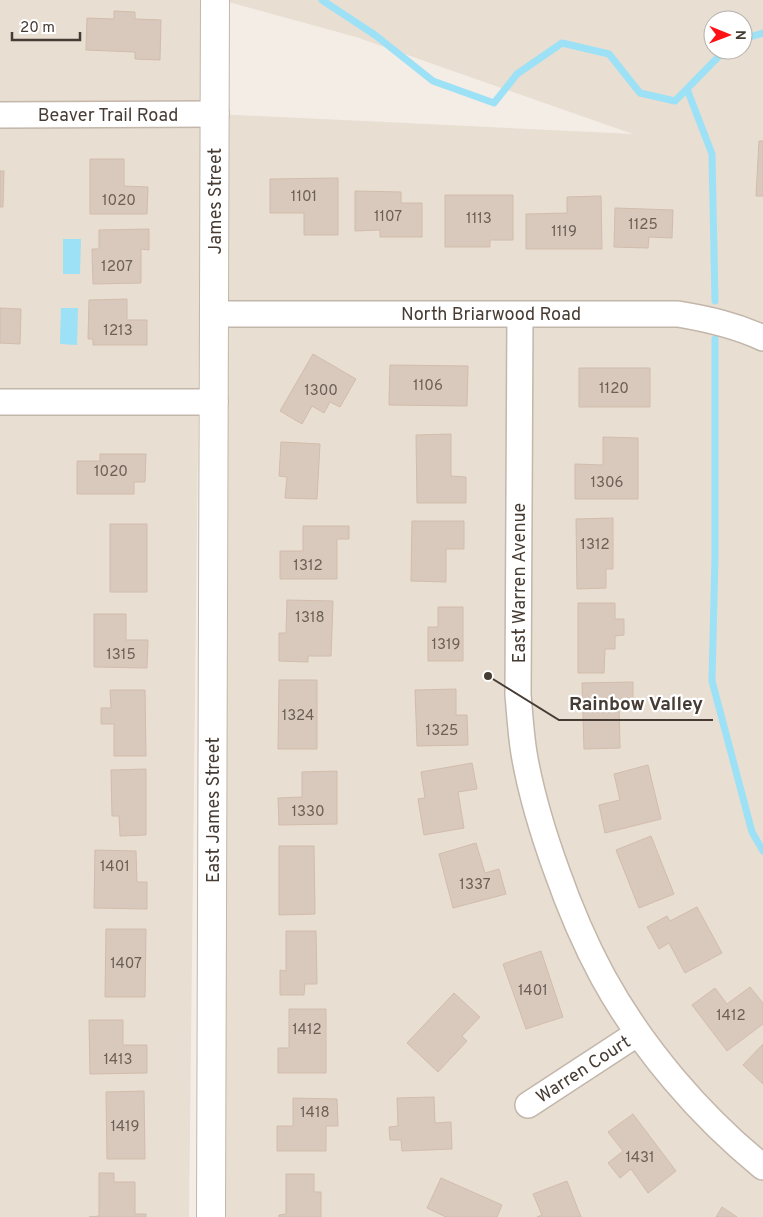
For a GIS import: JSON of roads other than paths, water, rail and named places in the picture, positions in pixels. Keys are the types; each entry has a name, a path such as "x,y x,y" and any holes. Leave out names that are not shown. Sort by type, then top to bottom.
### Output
{"street":[{"name":"James Street","path":"215,402 216,0"},
{"name":"Beaver Trail Road","path":"0,115 216,114"},
{"name":"North Briarwood Road","path":"215,314 678,314 714,320 744,329 763,338"},
{"name":"East Warren Avenue","path":"520,314 518,695 525,756 541,827 572,913 602,975 638,1033 695,1103 763,1167"},
{"path":"0,402 215,402"},
{"name":"East James Street","path":"211,1217 215,402"},
{"name":"Warren Court","path":"528,1105 638,1033"}],"water":[{"path":"63,239 81,239 80,274 63,274"},
{"path":"61,308 78,308 77,345 60,344"}],"waterway":[{"path":"322,0 375,35 433,81 494,103 517,74 562,43 609,54 640,93 675,101 715,60"},
{"path":"753,36 763,33"},
{"path":"687,89 712,154 715,301"},
{"path":"715,339 715,557 712,681 752,832 763,851"}],"place":[{"name":"Rainbow Valley","path":"488,676"}]}
